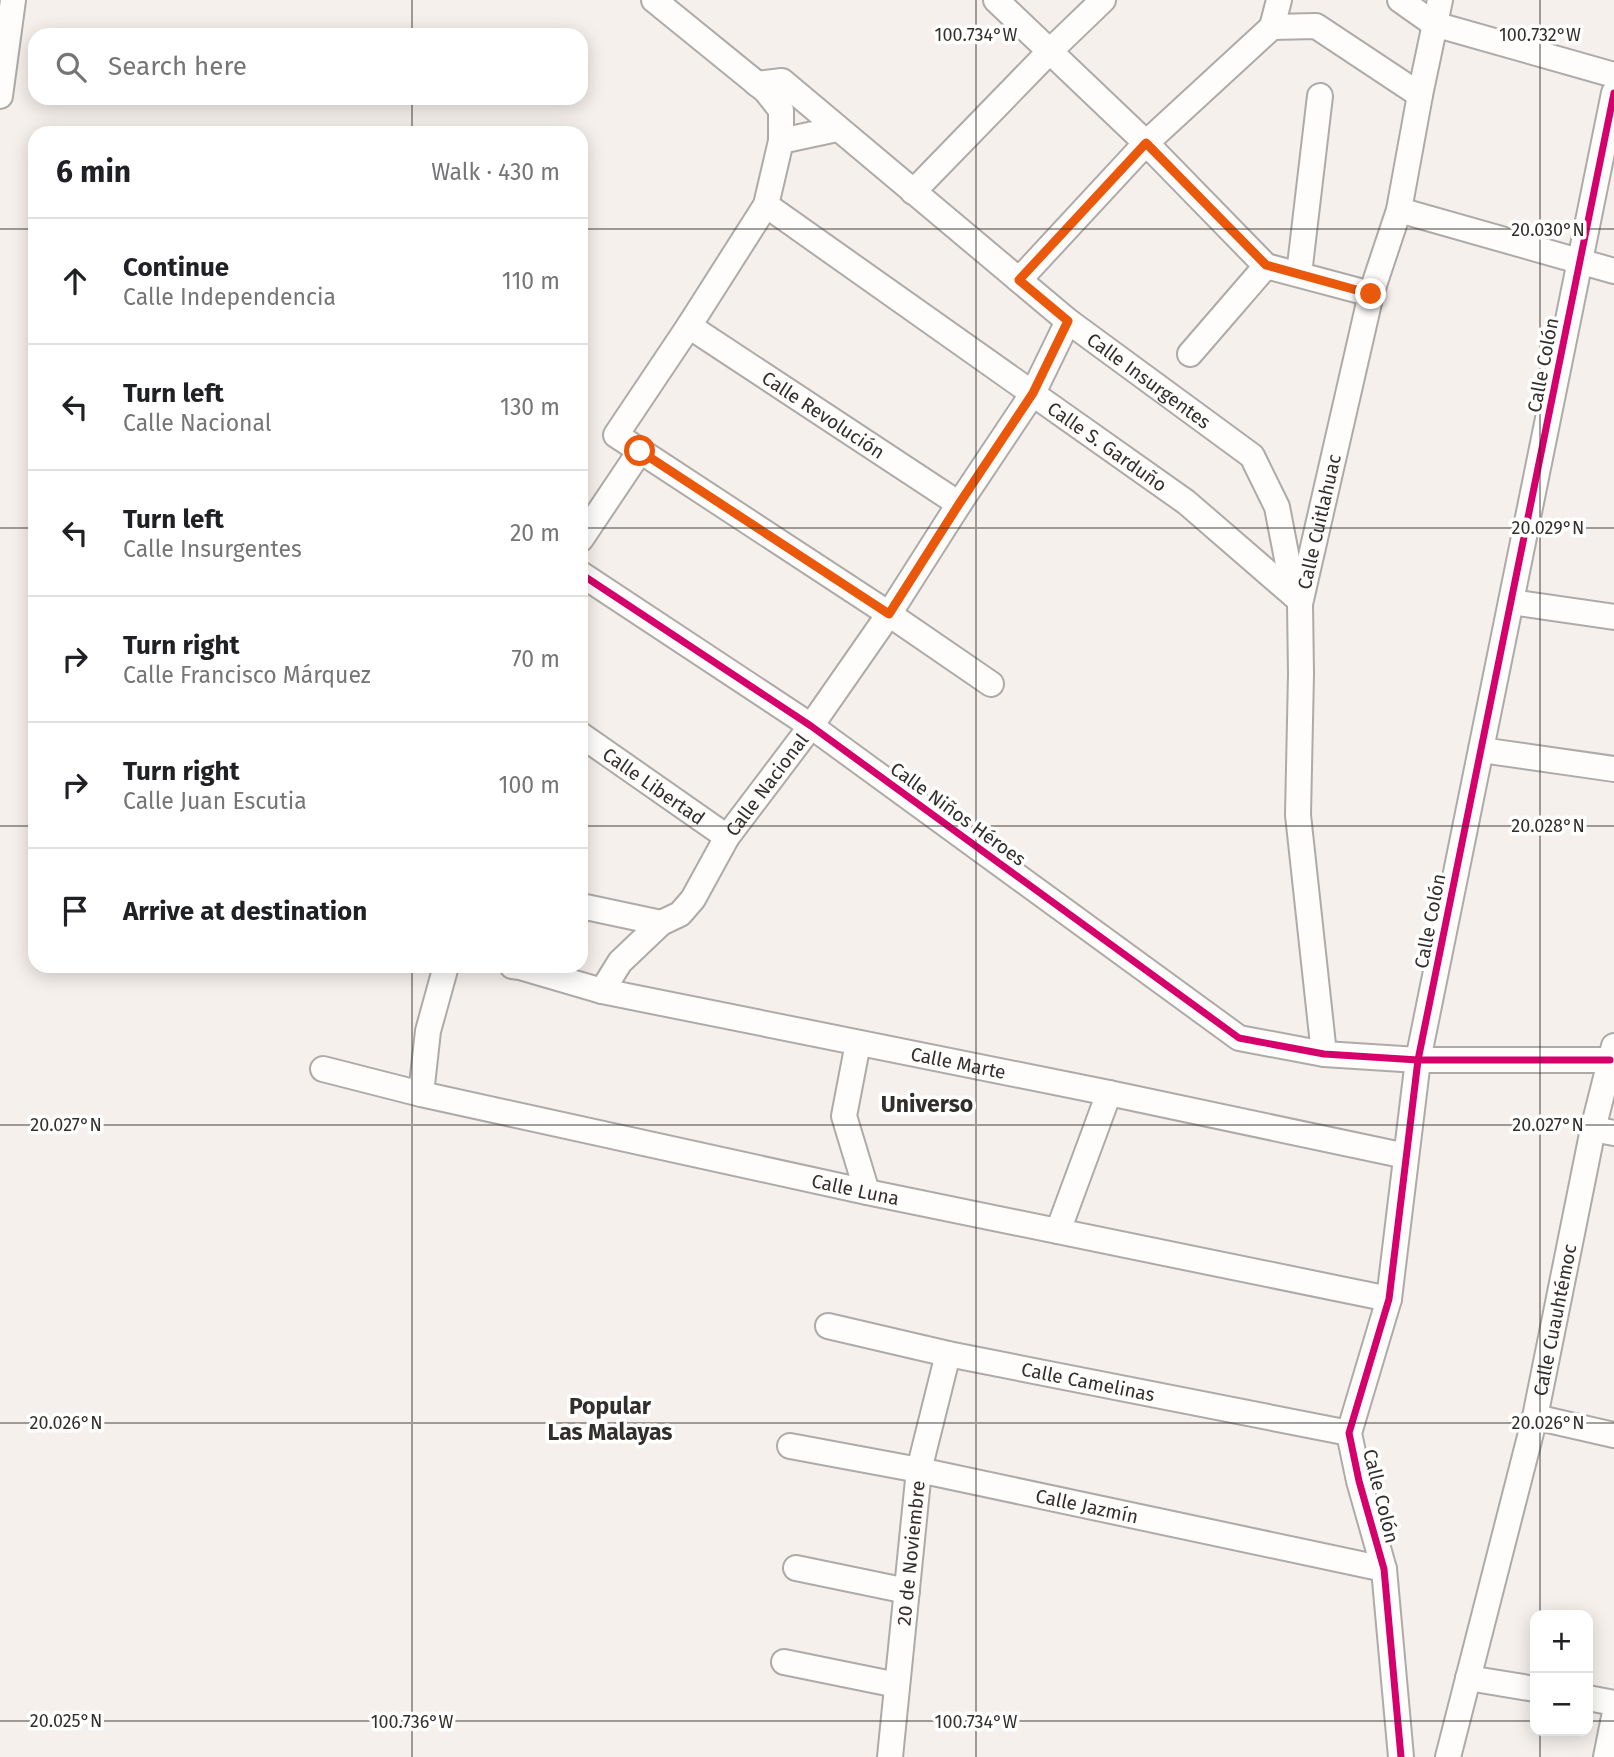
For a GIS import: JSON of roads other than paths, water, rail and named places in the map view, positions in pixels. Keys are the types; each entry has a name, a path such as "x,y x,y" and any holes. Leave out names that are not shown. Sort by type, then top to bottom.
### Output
{"street":[{"path":"0,96 13,0"},
{"path":"654,0 766,91 781,110 781,141 766,205 616,435 991,684"},
{"path":"996,0 1146,143 1266,265 1371,294"},
{"path":"913,192 1103,0"},
{"path":"1019,280 1146,143 1272,27 1279,0"},
{"path":"1400,0 1614,75"},
{"name":"Calle Cuitlahuac","path":"1324,1054 1298,815 1301,674 1297,599 1371,294 1399,210 1437,12"},
{"path":"1272,27 1316,26 1420,95"},
{"name":"Calle Insurgentes","path":"757,83 782,81 1068,321 1252,456 1277,507 1297,599"},
{"name":"Calle Colón","path":"1401,1757 1384,1569 1359,1481 1349,1433 1389,1299 1418,1060 1614,93"},
{"path":"1299,274 1320,96"},
{"path":"781,141 837,129"},
{"name":"Calle S. Garduño","path":"766,205 1186,502 1297,599"},
{"path":"1399,210 1614,271"},
{"path":"1190,354 1266,265"},
{"name":"Calle Nacional","path":"603,992 620,962 661,923 680,914 693,899 727,837 811,726 889,614 1033,393 1068,321"},
{"name":"Calle Revolución","path":"689,326 959,504"},
{"path":"588,529 640,451"},
{"name":"Calle Niños Héroes","path":"588,579 811,726 1239,1038 1324,1054 1418,1060 1612,1053"},
{"path":"1511,601 1614,617"},
{"name":"Calle Libertad","path":"588,740 727,837"},
{"path":"1480,750 1614,769"},
{"path":"588,906 661,923"},
{"path":"421,1094 428,1031 444,973"},
{"name":"Calle Marte","path":"542,973 603,992 1109,1093 1406,1156"},
{"path":"858,1043 844,1116 867,1192"},
{"name":"Calle Cuauhtémoc","path":"1448,1757 1535,1417 1603,1131 1612,1053"},
{"name":"Calle Luna","path":"323,1069 421,1094 867,1192 1389,1299"},
{"path":"1058,1231 1109,1093"},
{"name":"Calle Camelinas","path":"828,1326 948,1354 1349,1433"},
{"name":"20 de Noviembre","path":"890,1757 919,1470 948,1354"},
{"path":"1535,1417 1614,1435"},
{"name":"Calle Jazmín","path":"790,1446 919,1470 1384,1569"},
{"path":"796,1568 907,1591"},
{"path":"784,1662 897,1685"},
{"path":"1468,1678 1530,1688"},
{"path":"1593,1699 1614,1703"},
{"path":"1606,1757 1614,1717"}],"district":[{"name":"Universo","path":"927,1104"},
{"name":"Popular Las Malayas","path":"610,1419"}]}
